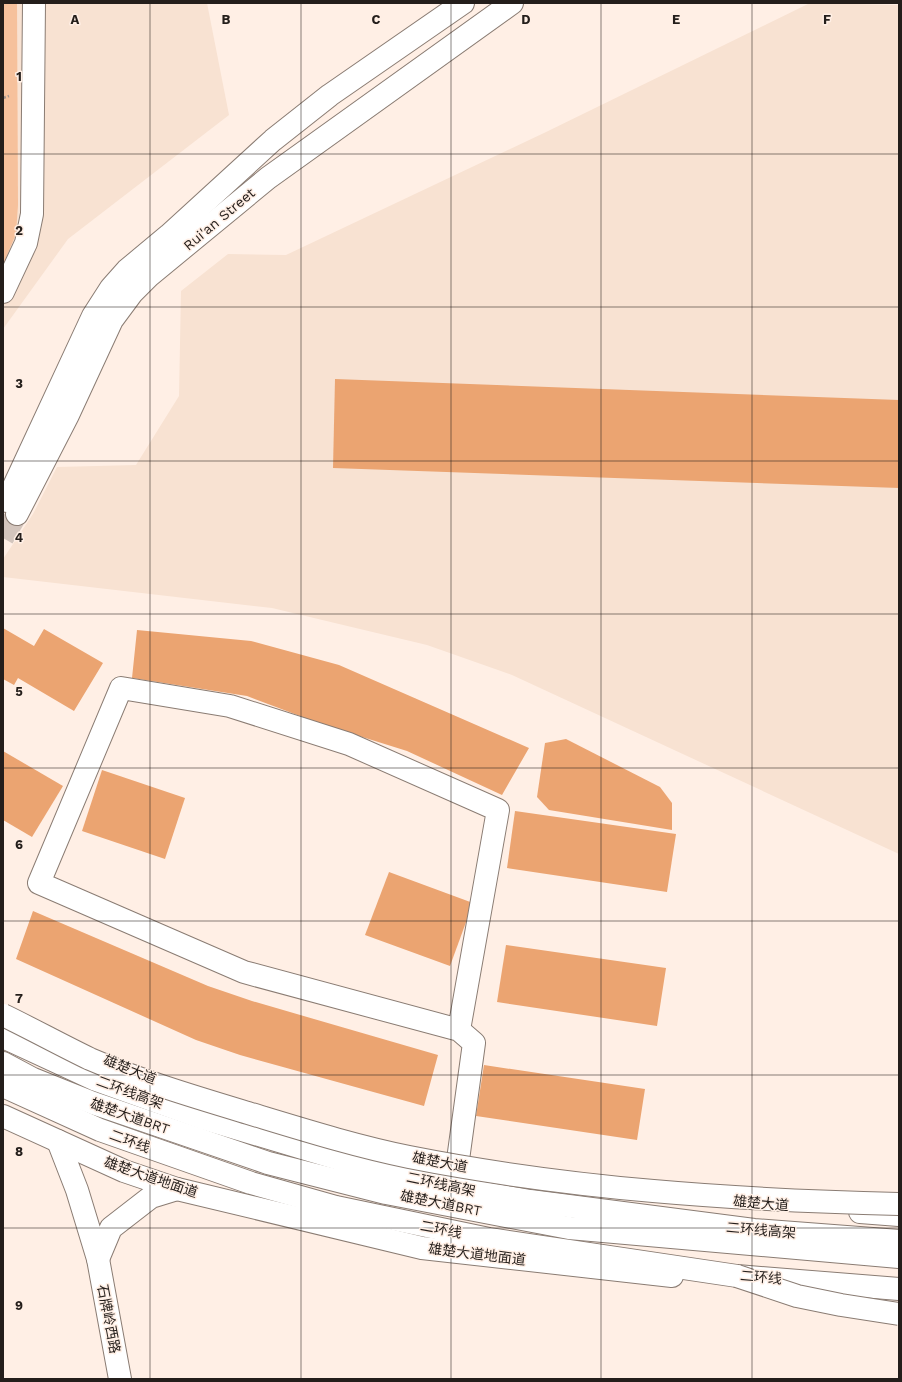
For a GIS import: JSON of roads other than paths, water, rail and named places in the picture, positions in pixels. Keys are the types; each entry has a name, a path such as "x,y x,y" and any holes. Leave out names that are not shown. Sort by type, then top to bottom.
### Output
{"main road":[{"path":"3,292 26,243 32,214 34,3"},
{"name":"Rui'an Street","path":"10,512 93,316 111,288 127,270 169,235 273,140 330,95 463,3"},
{"name":"Rui'an Street","path":"10,512 68,415 112,320 132,293 150,276 268,178 512,3"},
{"path":"457,1167 474,1043 459,1030 244,972 39,883 121,688 230,706 349,744 498,810 459,1030"},
{"path":"3,1015 91,1059 182,1093 310,1132 408,1157 568,1182 626,1189 746,1198 899,1204"},
{"name":"雄楚大道","path":"3,1015 29,1028 189,1093 287,1124 370,1147 457,1167 668,1196 899,1216"},
{"name":"二环线高架","path":"3,1037 96,1080 186,1112 380,1171 456,1188 553,1204 754,1230 899,1241"},
{"name":"雄楚大道BRT","path":"3,1063 33,1079 93,1104 268,1163 386,1193 569,1228 899,1257"},
{"name":"二环线","path":"3,1086 100,1130 251,1183 336,1207 489,1239 737,1276 899,1289"},
{"name":"雄楚大道地面道","path":"3,1116 124,1171 177,1189 422,1248 652,1274 899,1299"},
{"name":"石牌岭西路","path":"58,1141 77,1190 98,1259 120,1379"},
{"path":"98,1259 111,1228 150,1197 177,1189"},
{"path":"737,1276 797,1296 841,1306 899,1314"}],"tunnel":[{"path":"3,538 17,514"}]}
